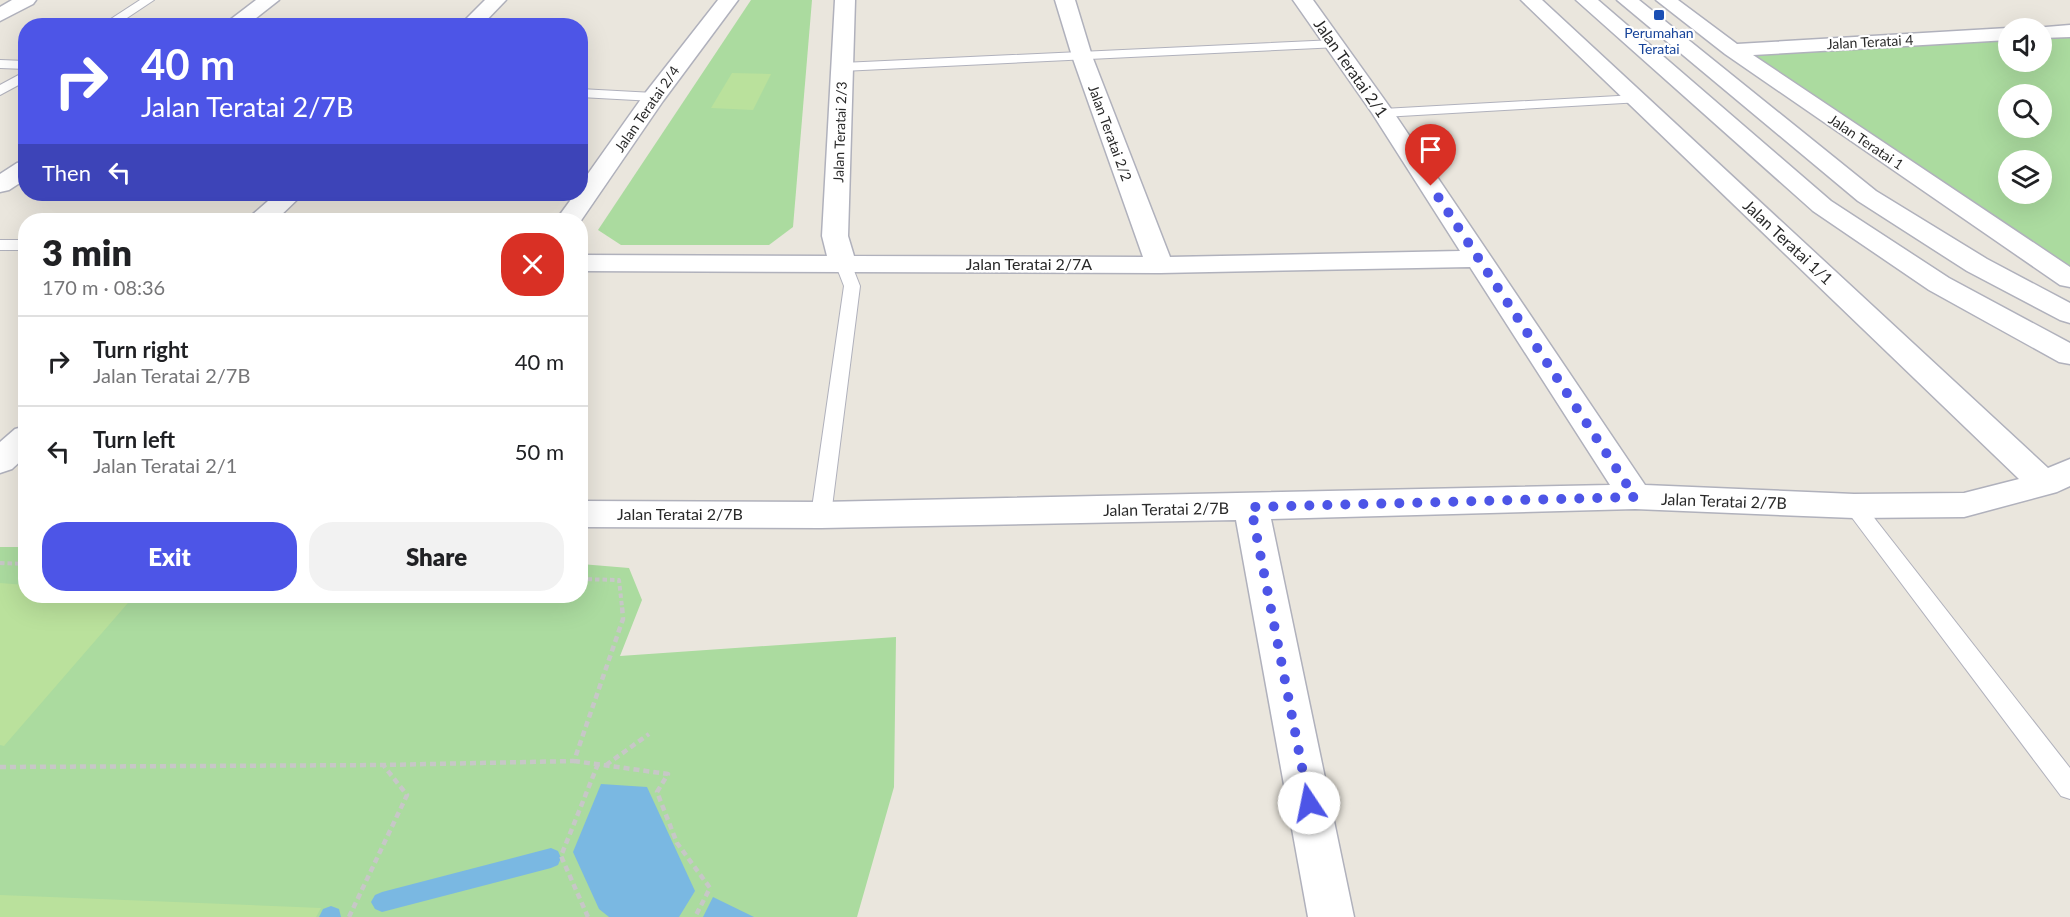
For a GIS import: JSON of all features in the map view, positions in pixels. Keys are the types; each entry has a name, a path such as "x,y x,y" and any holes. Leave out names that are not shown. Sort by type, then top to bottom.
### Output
{"street":[{"path":"243,18 269,0"},
{"path":"477,18 496,0"},
{"name":"Jalan Teratai 2/4","path":"588,193 654,97 728,0"},
{"name":"Jalan Teratai 2/3","path":"843,263 835,236 845,0"},
{"name":"Jalan Teratai 2/2","path":"1065,0 1082,56 1160,265"},
{"name":"Jalan Teratai 2/1","path":"1303,0 1383,113 1635,497"},
{"name":"Jalan Teratai 1/1","path":"1531,0 1636,99 2057,477"},
{"path":"1586,0 1822,206 1939,284 2070,355"},
{"path":"1627,0 1867,196 1977,265 2070,314"},
{"name":"Jalan Teratai 1","path":"1666,0 1732,50 2070,279"},
{"path":"2052,32 2070,31"},
{"name":"Jalan Teratai 4","path":"1732,50 1998,35"},
{"path":"0,185 18,173"},
{"path":"269,213 282,201"},
{"name":"Jalan Teratai 2/7A","path":"588,263 1160,265 1478,259"},
{"path":"0,461 18,444"},
{"name":"Jalan Teratai 2/7B","path":"588,514 821,514 1251,507 1635,497 1854,506 1964,505 2057,477"},
{"path":"1251,507 1331,917"}],"lane":[{"path":"119,18 148,0"},
{"path":"842,67 1335,44"},
{"path":"0,64 18,65"},
{"path":"0,91 18,80"},
{"path":"588,93 654,97"},
{"path":"1383,113 1636,99"},
{"path":"0,245 18,245"},
{"path":"821,514 852,286 843,263"},
{"path":"1854,506 2070,788"}],"path":[{"path":"0,563 18,564"},
{"path":"574,761 623,619 619,580 588,579"},
{"path":"606,765 649,734"},
{"path":"0,767 384,765 574,761 668,774 657,792 677,843 710,888 695,917"},
{"path":"588,917 561,856 598,764"},
{"path":"350,917 407,795 384,765"}],"green space":[{"path":"751,0 812,0 793,227 769,245 621,245 598,230"},
{"path":"2070,37 2070,271 1753,55 1998,41 1998,72 2052,72 2052,38"},
{"path":"732,73 771,74 753,110 711,108"},
{"path":"0,547 18,547 18,603 588,603 588,565 629,568 642,600 620,656 896,637 894,787 857,917 0,917"},
{"path":"0,583 18,584 18,603 128,603 4,746 0,745"},
{"path":"0,895 321,908 316,917 0,917"}],"water":[{"path":"601,784 647,787 695,891 679,917 609,917 599,909 573,852"},
{"path":"713,897 754,917 703,917"}],"waterway":[{"path":"382,902 551,858"}],"place":[{"name":"Perumahan Teratai","path":"1659,15"}],"route":[{"path":"1309,803 1251,507 1635,497 1431,186"}]}
